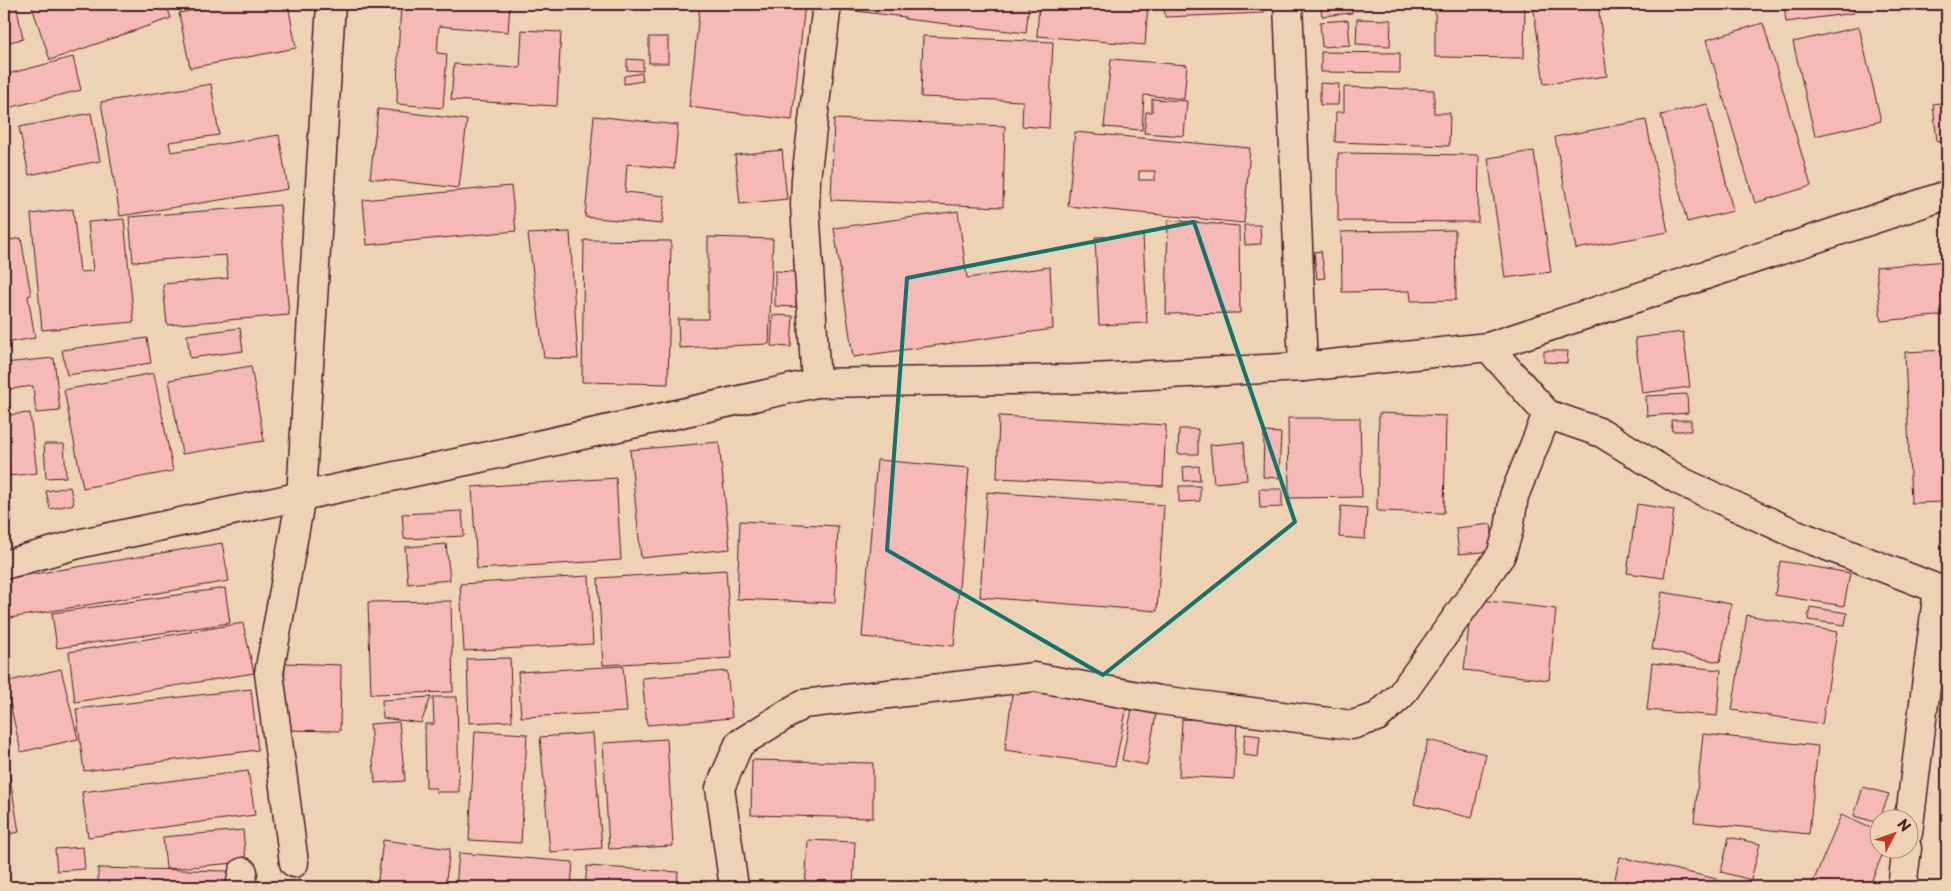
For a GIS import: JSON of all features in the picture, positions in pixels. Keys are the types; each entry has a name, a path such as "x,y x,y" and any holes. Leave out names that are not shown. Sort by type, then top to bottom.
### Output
{"street":[{"path":"294,863 268,673 301,496 331,4"},
{"path":"816,383 805,205 806,179 827,4"},
{"path":"1288,4 1303,367"},
{"path":"4,565 82,543 475,460 816,383 1074,379 1303,367 1488,346 1947,195"},
{"path":"1488,346 1547,414 1602,433 1680,481 1796,534 1943,589 1912,808"},
{"path":"734,887 720,788 738,744 804,704 1034,677 1160,700 1352,725 1377,717 1401,695 1501,555 1509,529 1514,496 1547,414"},
{"path":"1902,887 1906,858"}],"highlighted area":[{"path":"1194,222 1295,522 1103,675 887,550 907,278"}],"building":[{"path":"4,4 16,4 23,39 4,43"},
{"path":"31,4 166,4 171,18 50,60"},
{"path":"227,4 288,4 296,48 190,68 179,13"},
{"path":"404,4 510,4 508,32 439,26 437,53 447,54 443,108 397,104 401,7 404,7"},
{"path":"700,4 805,4 792,120 689,107"},
{"path":"847,4 1029,4 1026,33 905,19 905,17 847,10"},
{"path":"1039,4 1148,4 1145,45 1037,36"},
{"path":"1164,4 1264,4 1264,13 1165,17"},
{"path":"1320,4 1351,4 1352,13 1322,16"},
{"path":"1435,4 1525,4 1524,58 1435,57"},
{"path":"1533,4 1598,4 1607,76 1544,84"},
{"path":"1784,4 1853,4 1854,13 1786,22"},
{"path":"1357,19 1391,20 1390,46 1356,44"},
{"path":"1348,20 1350,45 1322,47 1320,22"},
{"path":"1763,23 1811,186 1755,203 1706,40"},
{"path":"1859,27 1881,121 1815,136 1793,42"},
{"path":"522,30 561,32 557,106 451,100 454,64 520,68"},
{"path":"923,36 1053,42 1049,128 1022,126 1023,101 921,97"},
{"path":"649,37 668,37 668,63 649,63"},
{"path":"1321,52 1400,53 1400,73 1321,72"},
{"path":"73,57 81,90 4,109 4,75"},
{"path":"627,59 643,60 643,71 627,70"},
{"path":"1111,59 1187,65 1184,99 1144,95 1142,130 1104,127"},
{"path":"642,73 643,81 624,84 624,76"},
{"path":"1320,83 1339,84 1338,105 1320,105"},
{"path":"211,84 219,135 169,142 171,152 279,135 288,189 120,216 101,102"},
{"path":"1344,87 1434,90 1434,113 1450,113 1449,146 1335,142 1336,112 1344,112"},
{"path":"1152,99 1187,101 1184,136 1144,133 1146,112 1152,112"},
{"path":"1947,102 1947,141 1937,142 1933,104"},
{"path":"1707,104 1733,211 1687,222 1661,115"},
{"path":"378,109 467,120 459,188 370,178"},
{"path":"91,113 100,161 29,175 19,127"},
{"path":"594,116 678,125 674,169 627,164 625,192 665,196 662,224 585,217"},
{"path":"834,119 1005,126 1003,207 831,200"},
{"path":"1646,120 1668,232 1576,249 1555,137"},
{"path":"1075,132 1250,148 1244,223 1068,206","holes":["1139,171 1155,171 1155,180 1139,180"]},
{"path":"782,150 787,199 740,204 735,155"},
{"path":"1534,151 1551,272 1505,278 1488,158"},
{"path":"1338,153 1479,155 1478,222 1338,221"},
{"path":"511,186 516,231 367,245 363,200"},
{"path":"280,205 289,315 167,325 163,284 228,278 226,255 133,262 129,217"},
{"path":"73,209 80,272 93,271 88,222 124,219 134,322 42,330 31,214"},
{"path":"958,211 967,278 1050,267 1053,329 853,357 834,228"},
{"path":"1168,220 1239,226 1240,313 1166,314"},
{"path":"1244,225 1260,225 1261,244 1245,245"},
{"path":"1455,230 1456,300 1411,301 1410,291 1342,292 1341,232"},
{"path":"570,232 578,359 544,358 528,234"},
{"path":"1143,235 1147,323 1099,325 1095,237"},
{"path":"708,237 773,239 769,344 679,348 678,319 708,319"},
{"path":"21,238 31,295 28,296 35,338 4,343 4,241"},
{"path":"584,240 671,241 668,384 582,382"},
{"path":"1321,251 1325,278 1317,279 1314,252"},
{"path":"1947,261 1947,315 1881,321 1876,267"},
{"path":"775,271 797,272 796,307 775,306"},
{"path":"773,315 793,316 791,347 771,346"},
{"path":"240,328 243,351 190,358 187,335"},
{"path":"1683,332 1690,387 1642,393 1635,338"},
{"path":"147,338 151,363 67,375 62,350"},
{"path":"1947,350 1947,502 1911,503 1905,352"},
{"path":"1544,351 1568,351 1567,363 1544,362"},
{"path":"54,358 60,411 36,413 33,386 4,390 4,363"},
{"path":"251,366 264,441 182,454 169,380"},
{"path":"154,373 173,471 83,488 64,390"},
{"path":"1687,394 1688,413 1647,416 1646,396"},
{"path":"30,413 37,473 9,476 4,415"},
{"path":"1379,413 1446,416 1444,513 1377,511"},
{"path":"999,416 1166,425 1163,486 997,478"},
{"path":"1288,418 1360,418 1362,497 1289,498"},
{"path":"1671,420 1691,420 1691,431 1672,431"},
{"path":"1179,429 1198,429 1198,454 1178,454"},
{"path":"1264,432 1281,433 1279,478 1263,477"},
{"path":"719,442 730,549 641,558 630,450"},
{"path":"1244,442 1247,480 1214,483 1210,445"},
{"path":"44,444 64,444 66,477 46,478"},
{"path":"877,460 969,468 954,646 862,637"},
{"path":"1199,466 1200,480 1184,481 1183,467"},
{"path":"616,478 621,560 477,569 472,487"},
{"path":"4,483 12,520 4,521"},
{"path":"1179,486 1200,486 1200,501 1179,502"},
{"path":"70,487 74,504 50,509 46,491"},
{"path":"1259,489 1282,489 1282,507 1260,508"},
{"path":"987,492 1164,505 1157,611 980,597"},
{"path":"1637,504 1674,510 1664,578 1627,573"},
{"path":"1341,506 1367,508 1365,539 1339,537"},
{"path":"462,511 464,536 404,539 402,514"},
{"path":"740,521 838,526 835,603 737,599"},
{"path":"1491,524 1494,551 1459,554 1456,528"},
{"path":"222,543 229,581 4,619 4,579"},
{"path":"446,544 450,580 408,584 405,547"},
{"path":"1780,561 1850,573 1844,606 1775,595"},
{"path":"726,570 732,658 603,665 598,578"},
{"path":"589,576 593,644 464,651 460,584"},
{"path":"225,588 230,623 57,648 52,613"},
{"path":"1662,592 1731,604 1720,662 1652,649"},
{"path":"1472,599 1556,609 1549,680 1464,670"},
{"path":"451,601 453,692 371,694 368,602"},
{"path":"1810,607 1847,613 1845,625 1808,620"},
{"path":"1747,615 1837,632 1822,724 1732,710"},
{"path":"243,623 254,673 75,702 69,652"},
{"path":"510,658 512,721 469,723 467,659"},
{"path":"285,663 341,665 340,731 283,730"},
{"path":"1652,663 1721,670 1717,716 1647,710"},
{"path":"623,666 627,712 521,717 518,672"},
{"path":"61,669 78,739 21,752 5,682"},
{"path":"727,671 732,718 647,725 642,678"},
{"path":"1013,687 1128,701 1115,766 1005,750"},
{"path":"251,689 258,750 84,771 76,709"},
{"path":"431,697 421,723 383,718 382,700"},
{"path":"433,697 457,697 459,792 436,792 436,788 426,788 425,724 434,724"},
{"path":"1133,704 1157,708 1147,765 1122,760"},
{"path":"1182,719 1237,722 1234,779 1179,776"},
{"path":"399,722 405,781 375,783 370,724"},
{"path":"475,731 527,734 521,843 469,840"},
{"path":"593,733 602,848 550,852 540,737"},
{"path":"1245,734 1260,736 1258,757 1243,755"},
{"path":"1703,734 1818,746 1809,834 1694,822"},
{"path":"667,739 673,846 609,849 603,743"},
{"path":"1428,740 1486,754 1472,818 1414,804"},
{"path":"4,742 19,832 4,835"},
{"path":"752,760 873,763 873,818 751,815"},
{"path":"248,771 255,815 88,837 82,792"},
{"path":"1863,787 1889,794 1884,808 1868,808 1868,820 1854,816"},
{"path":"1896,804 1909,806 1909,808 1895,808"},
{"path":"1841,815 1868,827 1868,858 1881,858 1869,887 1811,887"},
{"path":"243,830 246,862 166,869 163,837"},
{"path":"1729,837 1760,844 1751,880 1721,872"},
{"path":"383,840 450,849 445,887 377,887"},
{"path":"808,840 855,842 853,887 805,887"},
{"path":"83,847 85,869 57,871 55,849"},
{"path":"459,853 573,862 571,887 456,887"},
{"path":"1620,857 1717,879 1716,887 1613,887"},
{"path":"587,866 678,872 677,887 585,887"},
{"path":"98,868 230,871 229,887 98,887"},
{"path":"273,882 296,883 296,887 273,887"}]}
